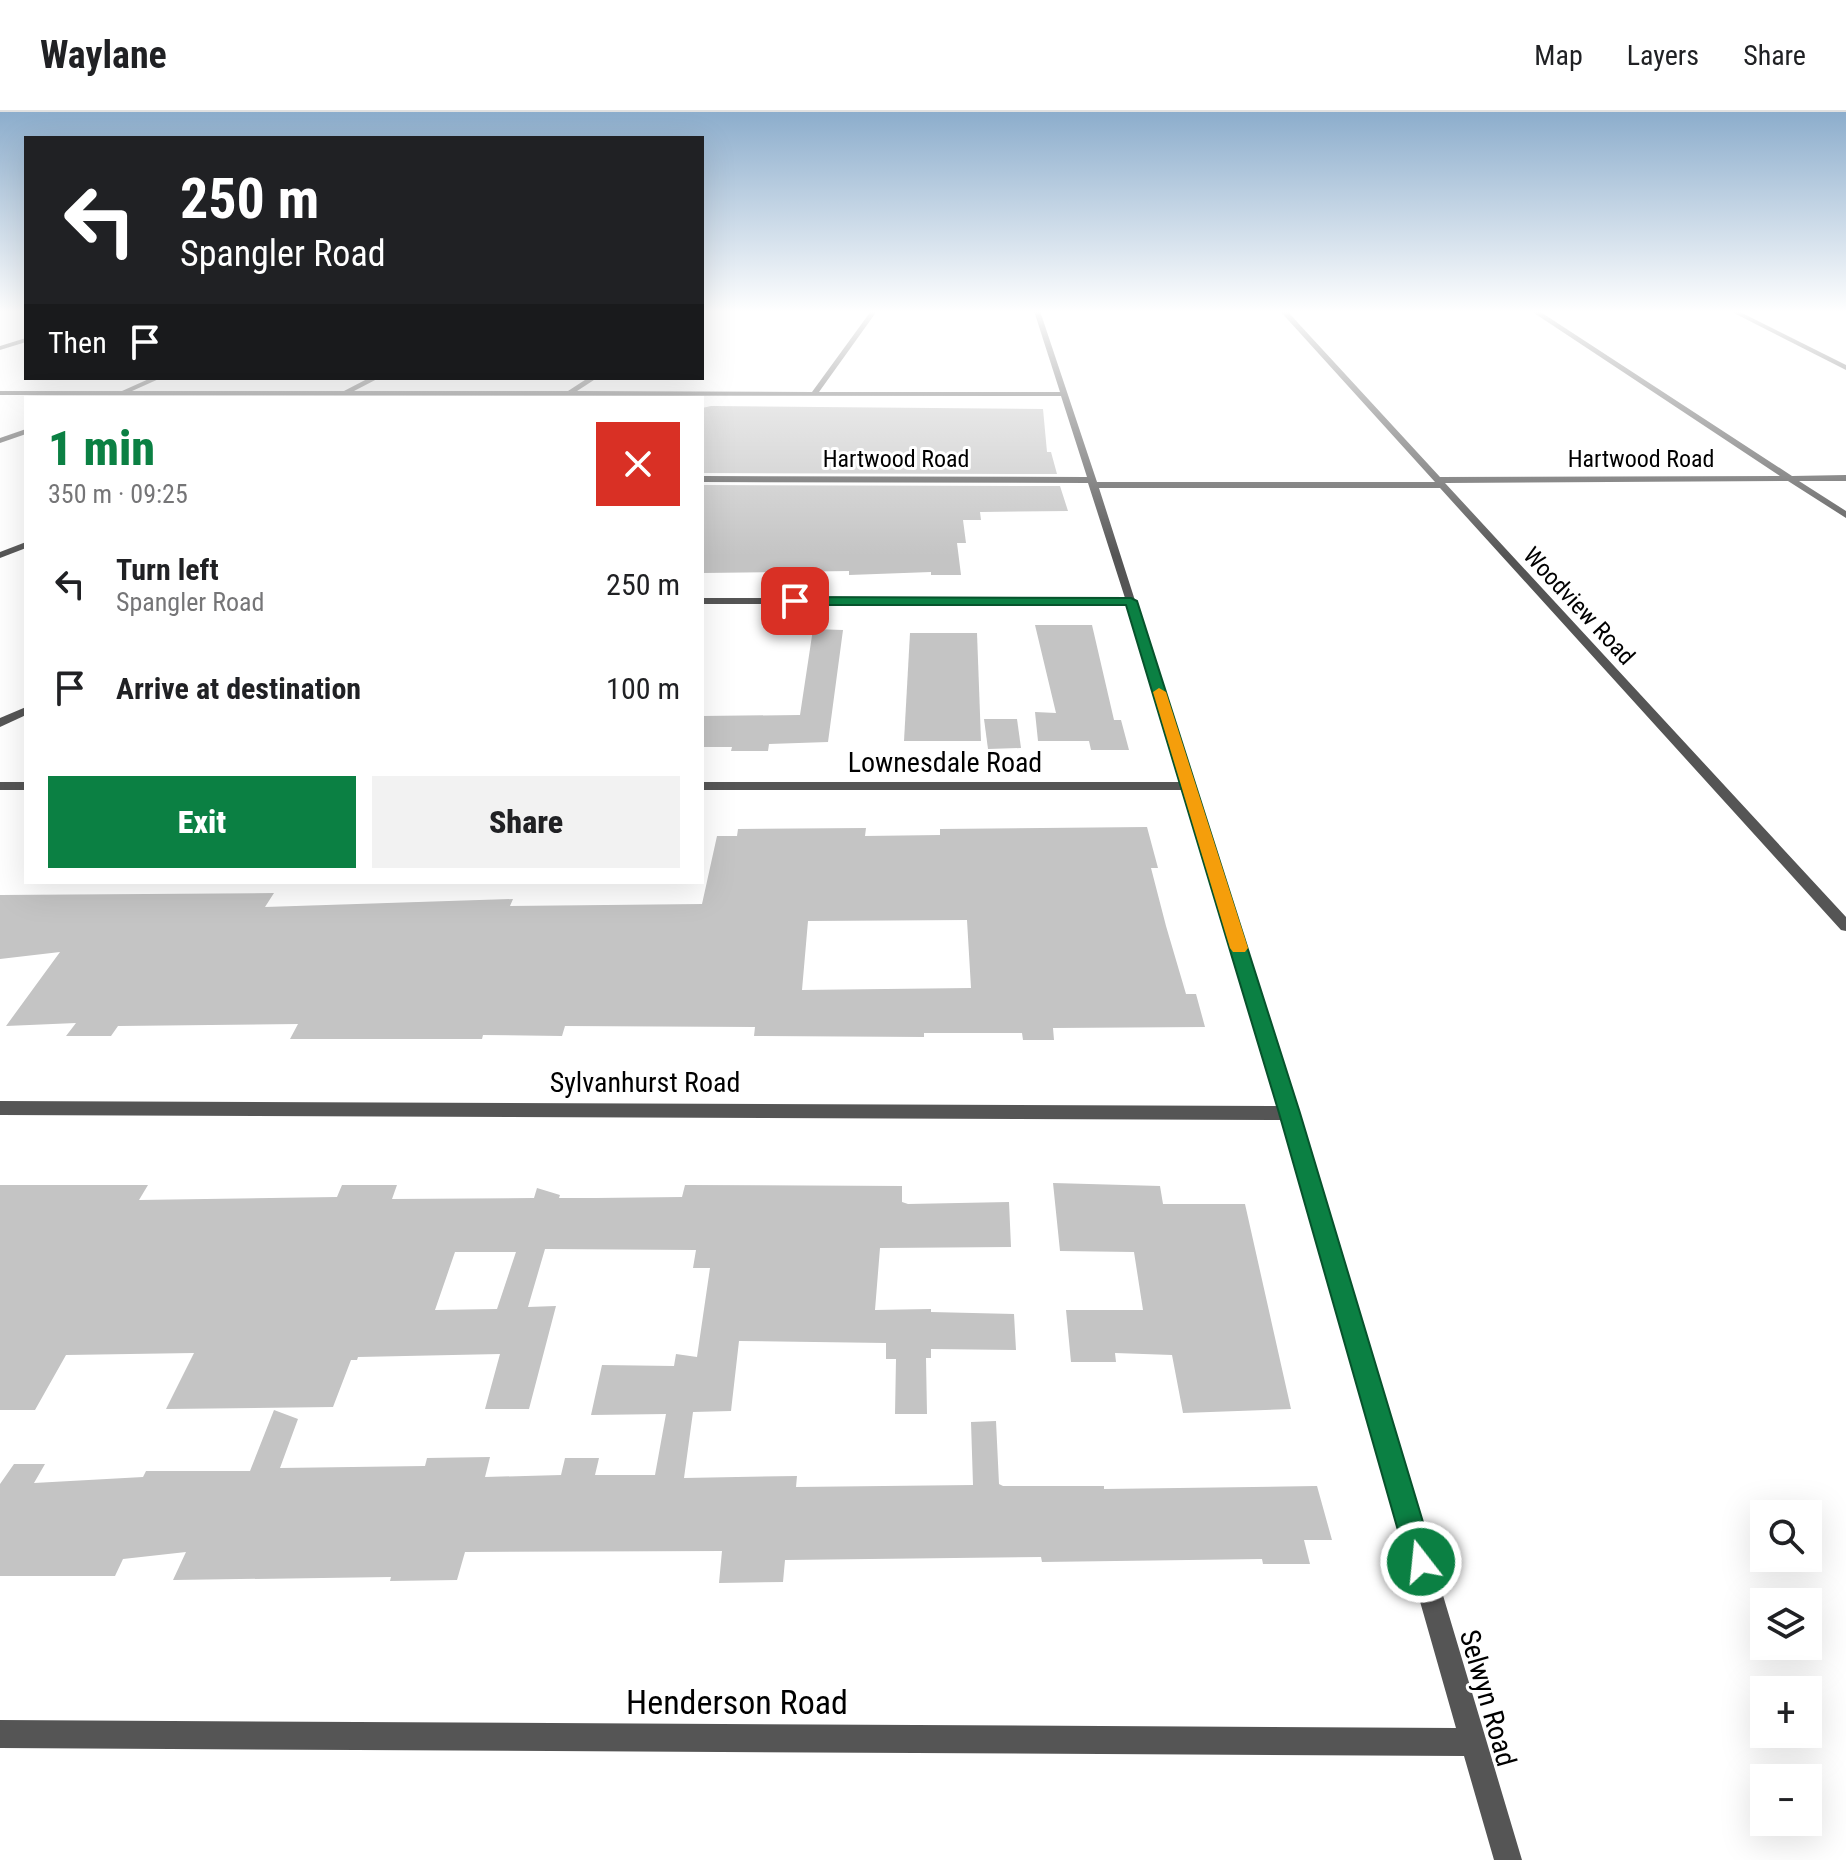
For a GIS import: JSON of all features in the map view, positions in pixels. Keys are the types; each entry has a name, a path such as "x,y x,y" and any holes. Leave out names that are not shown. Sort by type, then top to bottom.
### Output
{"street":[{"path":"0,393 339,396 1062,394"},
{"path":"113,396 121,393"},
{"name":"Woodview Road","path":"1357,393 1846,926"},
{"path":"1659,393 1846,515"},
{"name":"Selwyn Road","path":"1062,394 1131,601 1290,1113 1508,1860"},
{"path":"0,441 24,432"},
{"name":"Hartwood Road","path":"704,479 1439,482 1846,478"},
{"path":"0,555 24,546"},
{"path":"704,601 1131,601"},
{"path":"0,723 24,712"},
{"path":"0,786 24,786"},
{"name":"Lownesdale Road","path":"704,786 1189,786"},
{"name":"Sylvanhurst Road","path":"0,1108 1290,1113"},
{"name":"Henderson Road","path":"0,1734 1474,1742"}],"building":[{"path":"704,408 1043,409 1047,452 1051,452 1057,474 704,473"},
{"path":"704,485 1060,486 1068,511 980,512 981,520 963,520 966,543 957,543 961,575 931,575 931,572 849,575 849,571 704,573"},
{"path":"1035,625 1092,625 1114,720 1121,720 1129,750 1091,750 1089,741 1038,741 1035,712 1056,713"},
{"path":"813,629 843,630 828,742 769,744 768,751 704,747 704,716 800,715"},
{"path":"910,633 977,633 981,741 904,741"},
{"path":"984,719 1017,719 1021,748 988,749"},
{"path":"1147,827 1158,868 1151,868 1166,926 1186,994 1196,994 1205,1027 1053,1028 1054,1040 1023,1040 1022,1033 924,1033 924,1037 754,1036 755,1027 565,1026 562,1036 290,1039 298,1024 118,1026 111,1036 66,1036 76,1023 6,1026 60,952 0,959 0,895 274,893 265,907 513,899 510,906 702,904 717,836 737,836 738,829 866,828 865,836 940,835 940,829","holes":["967,920 971,988 802,990 808,921"]},
{"path":"1053,1183 1160,1186 1163,1204 1245,1204 1291,1409 1183,1413 1172,1355 1115,1353 1116,1362 1071,1362 1066,1310 1143,1310 1134,1252 1060,1251"},
{"path":"0,1185 148,1185 139,1200 337,1197 342,1185 397,1185 392,1199 534,1198 537,1188 560,1195 559,1198 596,1198 682,1197 685,1185 902,1186 902,1202 908,1204 1009,1202 1011,1247 880,1248 875,1310 931,1309 931,1312 1014,1314 1016,1350 931,1349 931,1358 926,1358 927,1414 895,1414 896,1359 886,1359 886,1343 739,1341 731,1411 693,1412 684,1478 797,1476 796,1487 973,1485 971,1422 996,1421 999,1484 1003,1486 1104,1486 1104,1489 1317,1486 1332,1540 1304,1540 1310,1564 1263,1564 1262,1559 1042,1562 1041,1557 785,1560 783,1582 719,1583 722,1551 465,1552 457,1580 390,1581 391,1577 173,1580 186,1552 123,1559 115,1576 0,1576 0,1484 14,1464 45,1464 34,1483 143,1477 146,1471 250,1471 274,1410 298,1419 280,1468 425,1466 427,1458 490,1457 485,1477 561,1475 565,1458 599,1458 595,1475 655,1475 666,1414 591,1415 602,1365 674,1366 676,1354 697,1357 710,1268 693,1268 696,1250 545,1249 528,1307 556,1306 529,1409 485,1409 500,1354 358,1357 351,1360 333,1407 166,1409 194,1353 66,1355 35,1410 0,1410","holes":["455,1252 516,1252 497,1309 435,1310"]}],"slow traffic":[{"path":"1159,692 1239,948"}],"route":[{"path":"795,601 1131,601 1290,1113 1421,1562"}]}
